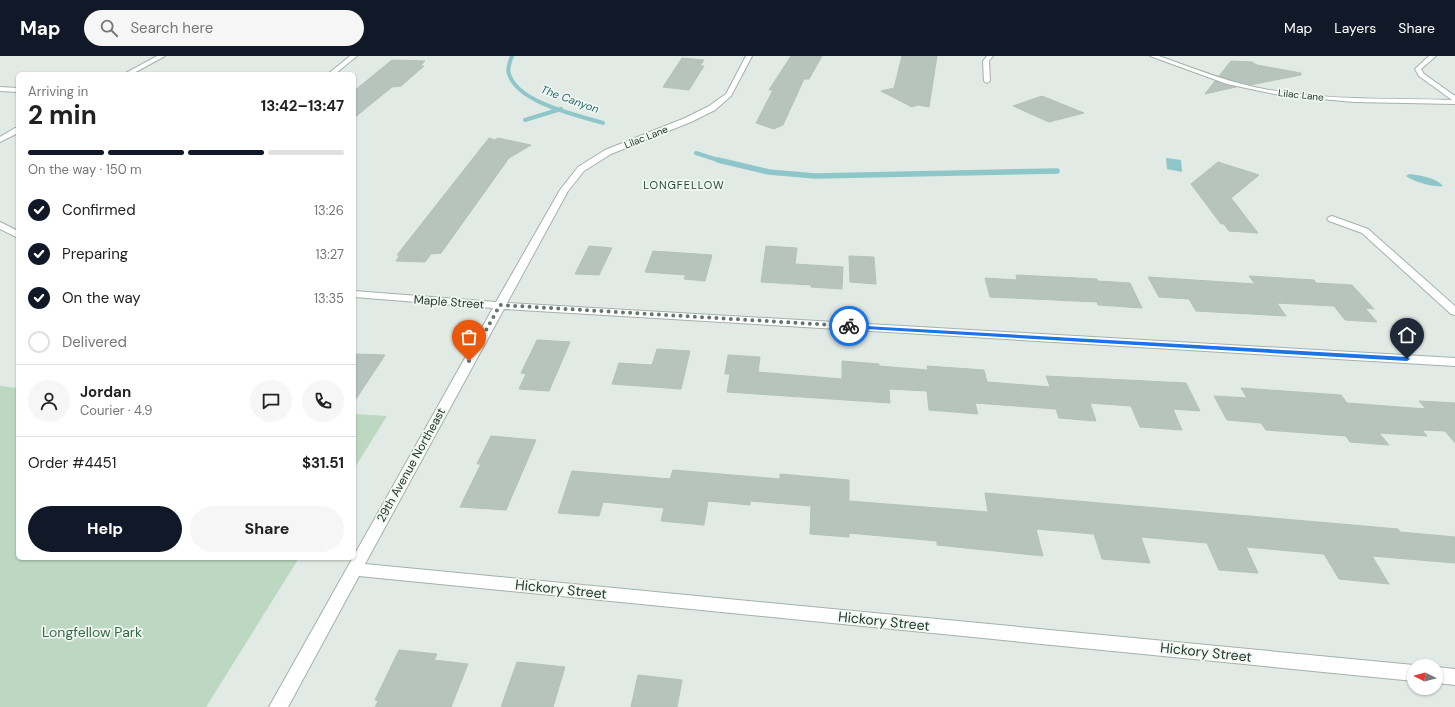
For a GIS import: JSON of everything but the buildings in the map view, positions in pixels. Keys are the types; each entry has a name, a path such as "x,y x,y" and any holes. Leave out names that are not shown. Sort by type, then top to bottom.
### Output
{"street":[{"path":"131,72 162,56"},
{"path":"334,72 354,56"},
{"name":"Lilac Lane","path":"546,223 564,190 581,169 608,152 688,120 712,108 729,95 749,56"},
{"path":"987,81 986,61 990,56"},
{"name":"Lilac Lane","path":"1153,56 1233,83 1279,93 1320,97 1455,102"},
{"path":"1433,56 1418,69 1421,75 1455,99"},
{"path":"0,89 16,90"},
{"path":"0,140 16,131"},
{"path":"1332,219 1365,231 1455,312"},
{"name":"29th Avenue Northeast","path":"278,707 546,223"},
{"path":"0,225 16,234"},
{"name":"Maple Street","path":"356,294 500,305 1455,362"},
{"name":"Hickory Street","path":"354,569 1407,672"},
{"path":"1443,676 1455,677"}],"green space":[{"name":"Longfellow Park","path":"0,386 16,388 16,560 298,560 206,707 0,707"},
{"path":"356,414 387,416 356,466"}],"water":[{"path":"1166,158 1181,160 1182,172 1167,169"},
{"path":"1409,174 1433,179 1443,186 1434,186 1418,182 1406,176"}],"waterway":[{"name":"The Canyon","path":"512,56 508,72 515,84 524,93 559,110"},
{"path":"525,120 559,110"},
{"name":"The Canyon","path":"559,110 603,123"},
{"path":"696,153 721,161"},
{"path":"718,160 769,172 815,176 1057,171"}],"way so far":[{"path":"469,361 500,305 849,326"}],"district":[{"name":"LONGFELLOW","path":"684,185"}],"route":[{"path":"849,326 1407,359"}]}
